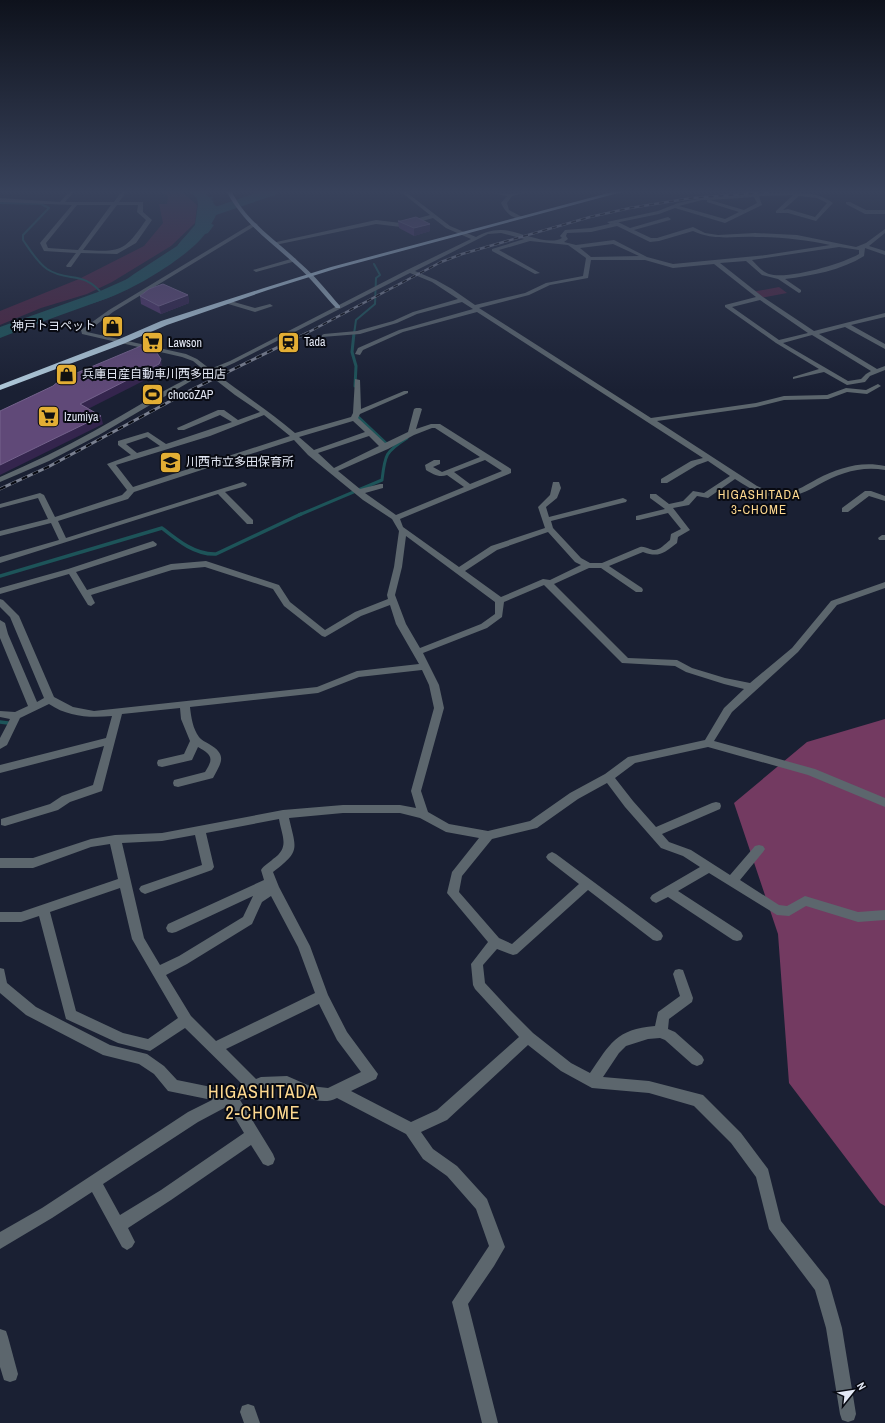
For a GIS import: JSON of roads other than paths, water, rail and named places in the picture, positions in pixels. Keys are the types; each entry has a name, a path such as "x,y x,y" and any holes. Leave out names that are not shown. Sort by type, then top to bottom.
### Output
{"highway":[{"path":"0,381 220,298 365,258"},
{"path":"0,388 120,342 164,323 308,274"}],"main road":[{"path":"294,260 338,307"}],"street":[{"path":"69,266 75,258"},
{"path":"199,258 112,311 84,330 84,333 184,355 196,360 237,394 265,412 295,436 311,453 332,471 395,518 400,528 500,601"},
{"path":"0,480 71,447 189,380 210,372 437,258"},
{"path":"510,258 537,273"},
{"path":"358,354 360,349 401,331 513,296 523,295 548,284 586,277 589,258"},
{"path":"593,258 626,258"},
{"path":"646,258 673,266 751,258"},
{"path":"747,259 765,275 779,277 825,270 856,258"},
{"path":"256,270 294,260"},
{"path":"715,262 761,298 813,333 876,371"},
{"path":"409,272 440,284 450,290 463,300 754,488 771,494 785,495 797,492 841,470 857,467 885,468"},
{"path":"779,277 799,291"},
{"path":"761,298 727,306 778,342 847,383 863,381 868,375 885,368"},
{"path":"324,336 333,337 358,333 395,322 415,313 463,300"},
{"path":"227,302 255,310 270,306"},
{"path":"778,342 885,315"},
{"path":"846,325 885,347"},
{"path":"794,378 825,370"},
{"path":"357,380 356,416 385,447"},
{"path":"650,420 756,405 784,398 828,397 846,390 867,392 878,386"},
{"path":"0,534 54,520 125,497 131,490 356,416 406,392"},
{"path":"411,433 418,409"},
{"path":"181,428 221,412 236,422"},
{"path":"131,490 110,464 207,434 265,412"},
{"path":"332,471 385,447 411,433 431,426 436,426 508,471 395,518"},
{"path":"311,453 371,433"},
{"path":"136,456 122,444 148,434 165,447"},
{"path":"437,462 429,465 429,468 436,473 443,474 486,457"},
{"path":"664,481 694,463 709,459"},
{"path":"448,472 469,487"},
{"path":"639,518 686,502 696,494 705,496 735,476"},
{"path":"0,560 243,484"},
{"path":"556,484 557,488 554,496 542,507 547,525 578,560 588,565 603,566 643,549 654,553 661,551 674,541 674,536 686,530 669,509 653,496"},
{"path":"359,492 380,486"},
{"path":"220,492 250,522"},
{"path":"845,510 868,493 885,499"},
{"path":"0,506 40,495 64,541"},
{"path":"459,571 494,548 547,525 623,500"},
{"path":"403,530 398,567 391,595 401,624 418,652 434,684 439,708 416,791 423,814"},
{"path":"0,591 71,571 153,544"},
{"path":"85,594 171,567 206,564 276,587 287,604 325,634 358,614 393,600"},
{"path":"548,584 588,565"},
{"path":"603,566 639,590"},
{"path":"71,571 91,603"},
{"path":"500,601 546,581 625,662 677,663 689,670 724,681 752,687"},
{"path":"708,743 728,710 752,687 796,650 834,602 885,585"},
{"path":"418,652 484,626 499,615 500,601"},
{"path":"0,602 14,616 50,699 58,706 72,711 94,714 118,712 318,690 357,674 425,666"},
{"path":"0,623 1,634 34,707"},
{"path":"1,634 20,630"},
{"path":"0,714 16,716 50,699"},
{"path":"178,783 209,775 217,762 216,756 207,746 195,741 186,719 185,705"},
{"path":"5,822 54,807 66,799 98,788 118,712"},
{"path":"0,745 16,716"},
{"path":"0,769 110,741"},
{"path":"162,763 188,757 195,741"},
{"path":"0,863 33,863 91,843 115,839 162,837 283,814 343,809 400,810 423,814 446,828 488,835 533,825 574,796 609,777 632,760 708,743 810,772 885,803"},
{"path":"609,777 629,804 664,845 687,853 777,910 789,912 805,901 858,917 885,915"},
{"path":"654,833 716,806"},
{"path":"0,1241 94,1182 192,1117 254,1086 261,1083 287,1082 309,1092 329,1095 371,1074 342,1036 322,996 304,946 272,885 266,870 285,857 290,847 283,814"},
{"path":"145,889 208,867 200,830"},
{"path":"488,835 456,875 453,893 494,942 513,950 588,884"},
{"path":"115,839 138,939 157,973 186,1020 254,1086"},
{"path":"732,881 759,849"},
{"path":"552,857 657,936"},
{"path":"656,898 710,867"},
{"path":"0,918 20,917 124,882"},
{"path":"172,928 272,885"},
{"path":"157,973 184,960 248,920 257,899 272,885"},
{"path":"669,890 737,936"},
{"path":"43,910 71,1014 103,1031 123,1039 150,1045 186,1020"},
{"path":"494,942 477,964 479,985 528,1037 566,1067 592,1082 649,1087 698,1100 736,1138 763,1174 774,1224 822,1286 834,1328 848,1414"},
{"path":"0,973 1,986 31,1011 108,1051 142,1058 159,1070 173,1086 230,1098 268,1159"},
{"path":"661,1032 663,1016 687,998 679,974"},
{"path":"215,1048 322,996"},
{"path":"592,1082 614,1049 622,1041 648,1033 661,1032 670,1036 697,1060"},
{"path":"411,1129 442,1115 528,1037"},
{"path":"338,1091 411,1129 428,1154 452,1171 482,1204 497,1247 460,1302 490,1423"},
{"path":"118,1226 253,1135"},
{"path":"94,1182 127,1242"},
{"path":"0,1337 10,1374"}],"waterway":[{"path":"37,258 43,266 55,273 89,282 103,295"},
{"path":"354,334 356,320 375,304 376,278 380,275 374,264"},
{"path":"0,332 103,295 134,280"},
{"path":"354,333 352,352 356,366 355,386"},
{"path":"355,414 389,446"},
{"path":"299,515 382,480 387,455 394,447 407,438"},
{"path":"0,576 162,528 187,546 208,554 216,554 301,514"},
{"path":"0,722 8,723"}],"railway":[{"path":"305,334 450,258"},
{"path":"0,489 48,467 191,390 305,334"}],"place":[{"name":"神戸トヨペット","path":"112,326"},
{"name":"Tada","path":"288,342"},
{"name":"Lawson","path":"153,343"},
{"name":"兵庫日産自動車川西多田店","path":"66,374"},
{"name":"chocoZAP","path":"152,395"},
{"name":"Izumiya","path":"49,417"},
{"name":"川西市立多田保育所","path":"170,462"}],"district":[{"name":"HIGASHITADA 3-CHOME","path":"759,502"},
{"name":"HIGASHITADA 2-CHOME","path":"263,1102"}]}
